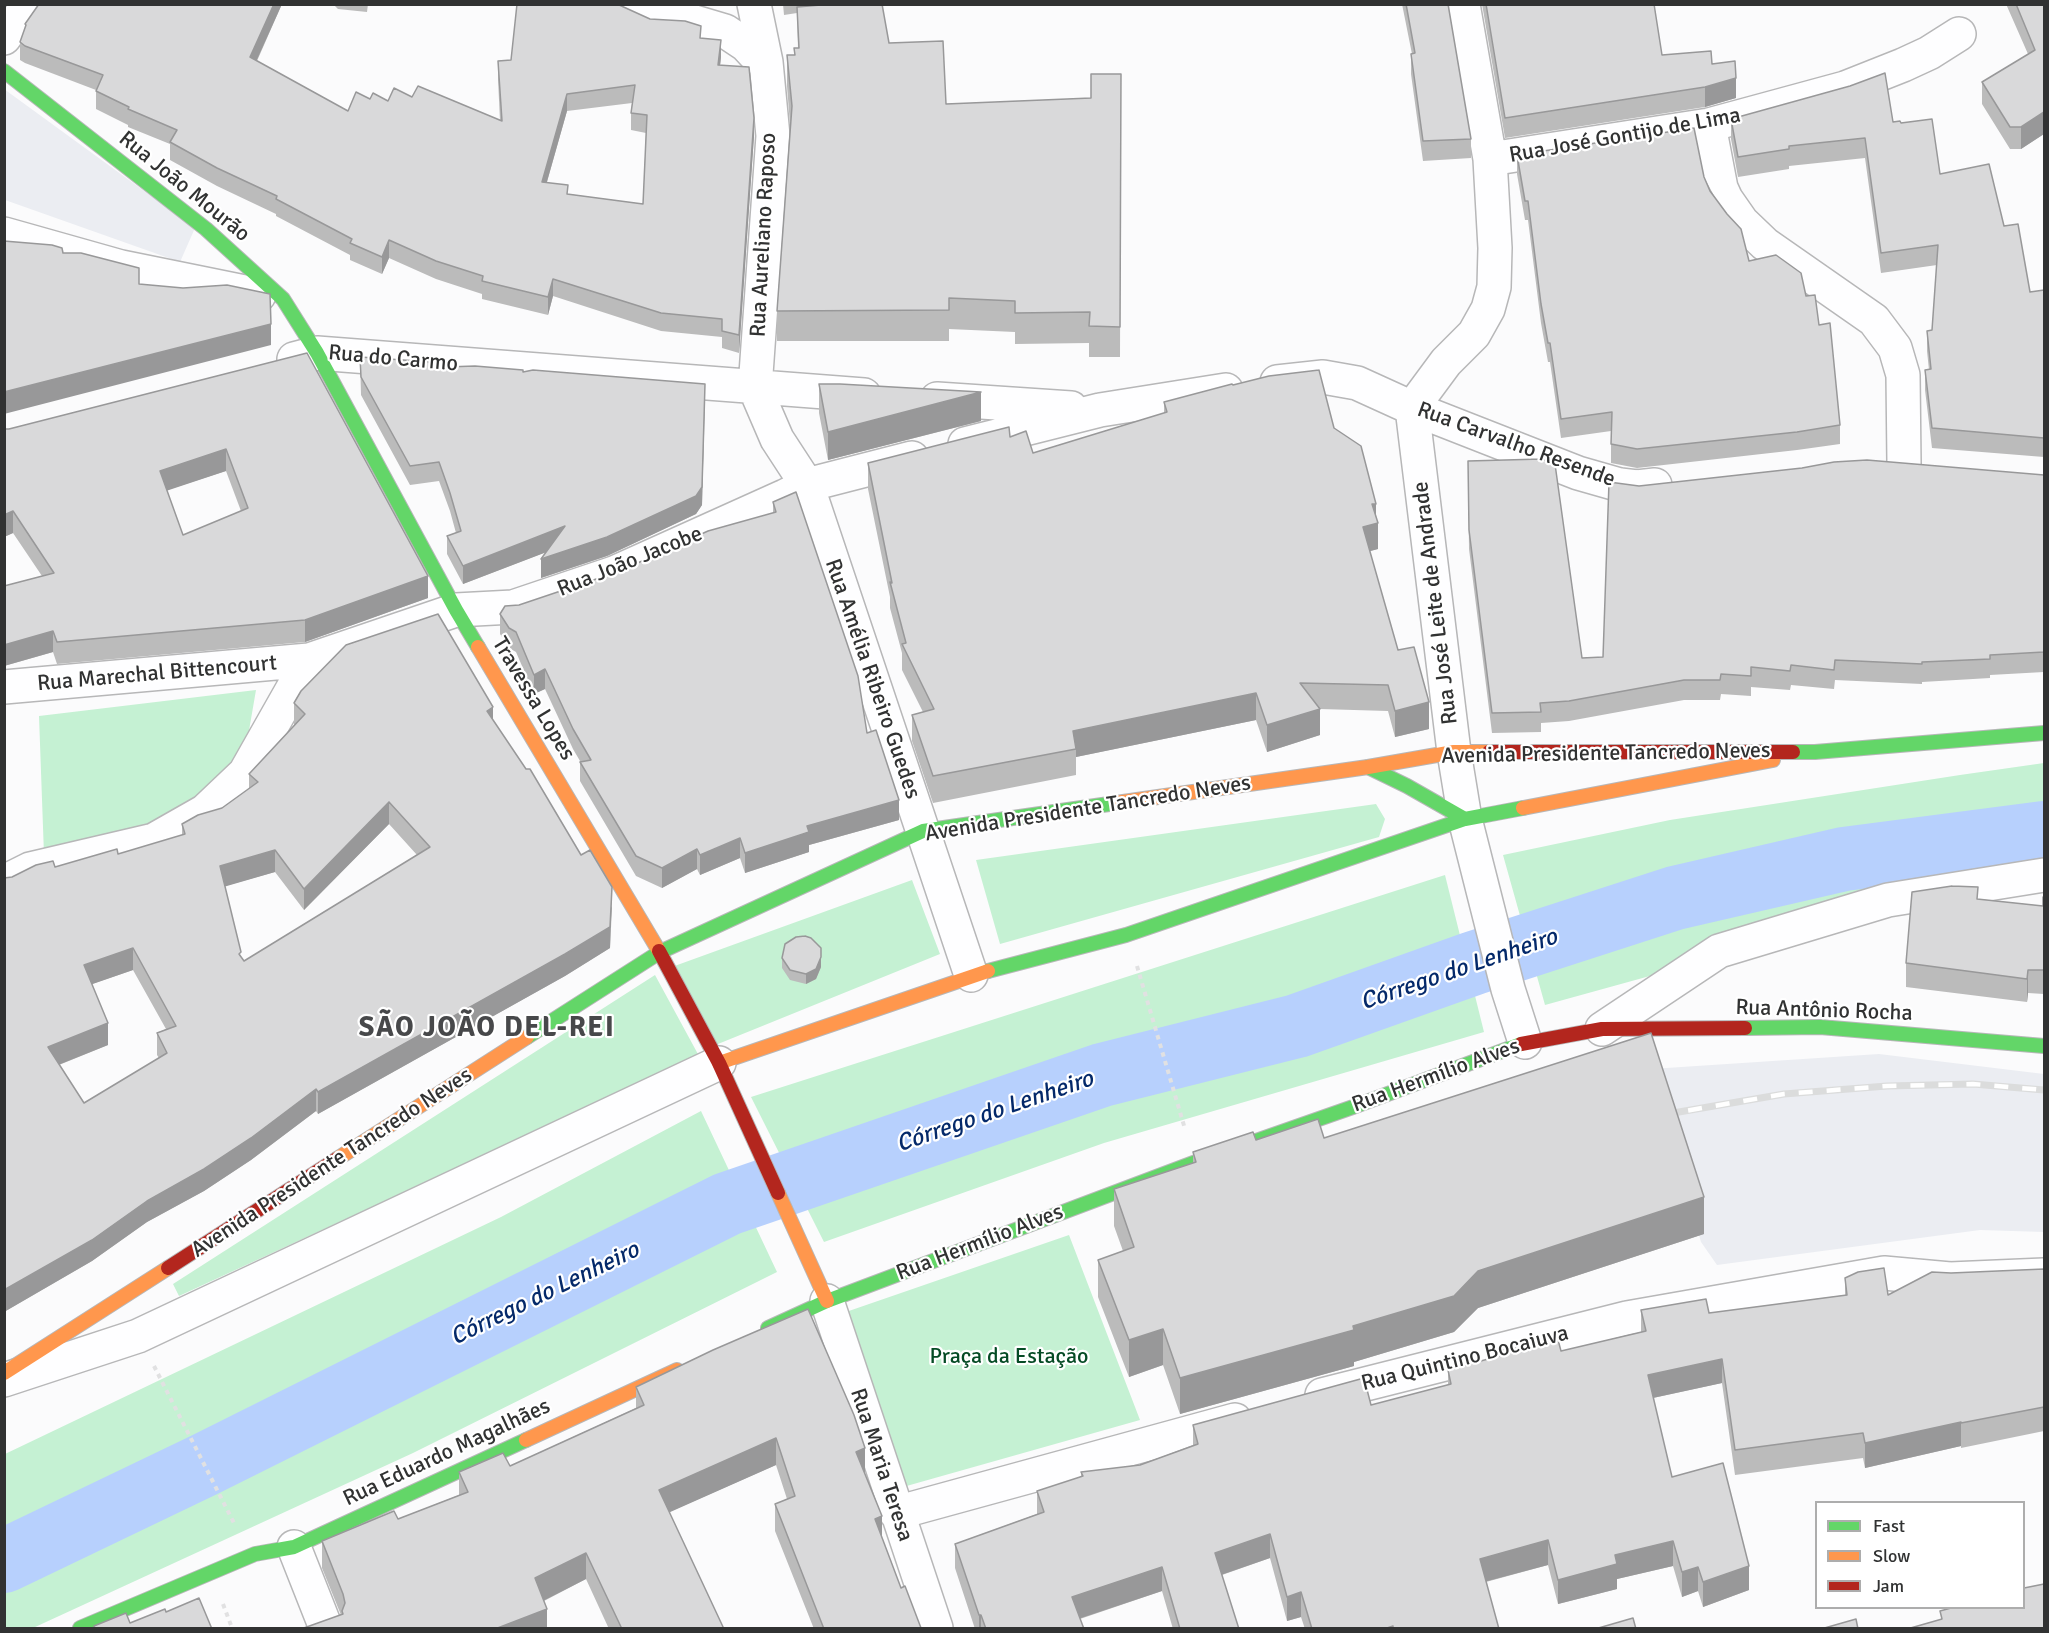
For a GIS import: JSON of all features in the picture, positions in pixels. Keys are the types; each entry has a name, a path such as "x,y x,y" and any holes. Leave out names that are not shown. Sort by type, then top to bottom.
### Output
{"main road":[{"name":"Rua João Mourão","path":"4,71 206,228 283,299 317,353"},
{"name":"Travessa Lopes","path":"317,353 456,610 660,952 724,1075 827,1300"},
{"name":"Avenida Presidente Tancredo Neves","path":"4,1373 660,952 923,831 1368,767 1454,752 1815,752 2044,733"},
{"name":"Avenida Presidente Tancredo Neves","path":"724,1075 971,975 1126,935 1466,826 1815,752"},
{"path":"1368,767 1407,786 1466,826"},
{"name":"Rua Antônio Rocha","path":"1602,1029 1820,1027 2044,1046"},
{"name":"Rua Hermílio Alves","path":"827,1300 1525,1042 1602,1029"},
{"path":"751,1336 827,1300"},
{"name":"Rua Eduardo Magalhães","path":"80,1629 255,1554 294,1547 686,1366"}],"street":[{"path":"4,38 29,4"},
{"path":"622,4 658,20 688,20 725,31 766,62"},
{"name":"Rua Aureliano Raposo","path":"754,4 766,62 773,136 755,388"},
{"path":"1412,408 1446,362 1474,334 1488,309 1494,287 1496,248 1490,159 1463,4"},
{"name":"Rua José Gontijo de Lima","path":"1490,159 1709,125 1845,88 1929,53 1959,34"},
{"path":"1709,125 1721,188 1742,222 1765,244 1867,314 1892,343 1903,375 1889,463 1939,467"},
{"path":"4,234 121,267 283,299"},
{"name":"Rua do Carmo","path":"270,365 317,353 755,388 1100,410"},
{"name":"Rua Carvalho Resende","path":"1100,410 1288,380 1323,377 1357,383 1412,408 1599,480 1637,487 1689,481"},
{"name":"Rua Amélia Ribeiro Guedes","path":"755,388 777,439 807,485 971,975"},
{"name":"Rua José Leite de Andrade","path":"1412,408 1454,752 1466,826 1508,989 1525,1042"},
{"name":"Rua João Jacobe","path":"309,660 456,610 513,607 614,573 807,485 1100,410"},
{"path":"17,876 154,840 205,811 245,773 309,660"},
{"name":"Rua Marechal Bittencourt","path":"4,687 309,660"},
{"name":"Rua Hermílio Alves","path":"1602,1029 1719,951 1888,900 2044,875"},
{"name":"Avenida Presidente Tancredo Neves","path":"4,1380 138,1336 724,1075"},
{"name":"Rua Quintino Bocaiuva","path":"1299,1402 1364,1383 1627,1318 1884,1273 1950,1279 2044,1275"},
{"name":"Rua Maria Teresa","path":"827,1300 936,1629"},
{"path":"896,1513 1266,1411"},
{"path":"294,1547 326,1629"}],"path":[{"path":"1134,959 1184,1124"},
{"path":"151,1360 230,1517"}],"shaded area":[{"path":"4,89 195,228 180,262 5,200"},
{"path":"1879,1054 2044,1074 2044,1232 1980,1230 1717,1265 1701,1242 1651,1069"}],"green space":[{"path":"256,690 246,748 207,790 156,824 44,855 39,716"},
{"path":"2044,763 2044,867 1545,1005 1503,855 1670,820"},
{"path":"1376,804 1385,819 1379,837 1000,944 976,860"},
{"path":"1445,875 1484,1032 1104,1143 824,1242 751,1097"},
{"path":"912,880 940,954 713,1046 669,968"},
{"path":"655,975 699,1056 179,1296 173,1284"},
{"path":"701,1111 777,1272 413,1453 33,1628 5,1628 5,1454 501,1217"},
{"name":"Praça da Estação","path":"1069,1235 1140,1420 903,1487 843,1313"}],"building":[{"path":"39,4 274,4 250,57 348,111 356,92 370,99 373,93 388,101 394,88 412,97 418,86 502,121 498,61 511,60 517,4 617,4 650,19 685,21 701,26 700,38 721,40 718,65 749,67 754,118 739,335 722,331 722,319 661,313 553,279 548,297 482,281 483,276 436,261 389,240 382,257 350,243 352,239 276,199 277,196 217,168 170,142 177,130 128,109 129,107 96,91 103,75 25,46 20,42 25,24","holes":["635,85 631,113 647,115 643,204 567,194 568,185 542,182 567,94"]},
{"path":"882,4 889,43 943,41 946,104 1091,98 1091,74 1121,74 1120,327 1089,326 1090,312 1015,313 1015,301 949,298 949,310 777,311 792,106 787,55 795,55 794,48 799,48 797,7"},
{"path":"1406,4 1448,4 1471,139 1423,141 1411,54 1415,53"},
{"path":"1486,4 1654,4 1662,55 1711,51 1712,64 1735,61 1736,78 1705,87 1505,118"},
{"path":"2016,4 2044,4 2044,112 2021,127 2010,127 1982,82 2035,50"},
{"path":"1885,73 1893,122 1932,119 1940,174 1989,164 2004,226 2018,224 2030,292 2044,290 2044,438 1932,428 1925,370 1931,369 1927,331 1932,330 1938,245 1881,253 1865,138 1789,146 1789,149 1738,157 1731,119 1850,86"},
{"path":"1694,128 1704,177 1710,191 1741,229 1749,261 1776,255 1801,273 1806,296 1815,295 1819,325 1830,323 1840,425 1797,432 1637,449 1611,444 1612,412 1561,419 1550,343 1548,343 1541,304 1528,201 1525,201 1517,155"},
{"path":"4,241 52,245 62,248 63,253 81,253 139,268 139,284 183,288 227,285 270,294 271,324 4,392"},
{"path":"307,353 428,576 305,620 57,642 53,631 4,645 4,586 54,573 13,511 4,515 4,429","holes":["226,449 248,508 183,535 160,471"]},
{"path":"360,357 446,363 446,367 475,366 523,370 523,372 533,370 705,384 702,487 696,496 607,537 541,559 565,526 463,566 447,536 461,531 439,462 410,466 361,377"},
{"path":"1319,370 1334,428 1361,446 1376,504 1372,504 1378,523 1363,527 1398,650 1414,647 1429,702 1395,711 1388,685 1300,683 1320,709 1267,725 1256,693 1073,731 1076,749 933,776 912,715 934,709 902,644 906,643 890,582 892,583 868,463 1009,427 1010,437 1026,431 1033,453 1167,412 1164,402 1269,376"},
{"path":"819,384 840,384 981,392 828,432"},
{"path":"1542,459 1555,464 1582,658 1603,657 1609,482 1639,486 1867,460 2044,475 2044,652 1990,655 1990,659 1922,662 1922,664 1835,660 1834,670 1791,665 1790,671 1751,667 1751,676 1721,674 1720,680 1684,680 1569,701 1540,703 1541,712 1492,713 1469,530 1468,461"},
{"path":"796,492 858,676 867,733 876,730 899,800 807,826 809,832 745,853 740,838 700,855 697,849 662,868 636,856 580,762 591,760 573,729 545,669 534,675 516,632 509,628 500,614 505,606 519,605 620,571 708,531 776,512 773,502"},
{"path":"438,614 493,707 487,711 526,769 530,769 581,855 590,850 612,887 610,927 318,1092 316,1089 251,1138 204,1169 147,1201 92,1240 4,1290 4,878 12,877 36,865 53,861 55,867 117,849 118,854 185,834 182,824 198,815 222,808 258,782 249,774 305,714 294,703 301,691 346,645","holes":["389,802 430,847 244,961 239,954 241,952 220,866 275,850 304,889","133,948 176,1026 157,1033 167,1053 84,1103 48,1047 108,1023 84,965"]},
{"path":"1952,886 1978,887 1977,899 2043,906 2044,897 2044,970 2028,970 2027,979 1906,963 1912,892"},
{"path":"796,937 811,938 821,948 821,957 816,969 806,974 790,970 782,958 785,944"},
{"path":"1651,1033 1704,1197 1478,1271 1454,1296 1353,1326 1354,1330 1180,1378 1163,1329 1129,1340 1098,1260 1134,1247 1114,1189 1196,1162 1193,1152 1253,1132 1256,1140 1318,1119 1324,1138"},
{"path":"1884,1268 1888,1295 1932,1272 2044,1269 2044,1407 1865,1443 1863,1433 1735,1450 1722,1359 1648,1375 1672,1477 1723,1463 1749,1566 1703,1582 1698,1567 1682,1572 1673,1541 1615,1555 1617,1564 1558,1580 1548,1540 1480,1559 1499,1629 1393,1629 1393,1626 1384,1629 1312,1629 1301,1592 1287,1597 1270,1534 1215,1553 1239,1629 1180,1629 1162,1567 1072,1597 1084,1629 986,1629 979,1615 955,1544 1044,1512 1037,1491 1083,1476 1081,1472 1140,1465 1198,1444 1193,1425 1364,1378 1371,1405 1451,1384 1448,1370 1499,1356 1498,1351 1557,1336 1561,1351 1646,1331 1641,1310 1706,1299 1709,1313 1847,1295 1845,1278 1858,1272"},
{"path":"808,1309 854,1415 865,1448 856,1452 882,1516 875,1519 901,1588 905,1586 921,1628 824,1629 775,1504 795,1496 776,1438 659,1490 724,1629 622,1629 586,1553 535,1578 547,1609 495,1629 301,1629 343,1614 345,1603 343,1594 322,1541 394,1511 398,1519 468,1492 459,1472 503,1453 510,1466 644,1405 636,1387 713,1350"},
{"path":"2044,1584 2044,1629 1907,1629 1942,1619 1940,1611 1947,1609 2025,1609 2025,1588"},
{"path":"199,1598 212,1629 95,1629 94,1626 126,1613 130,1623 165,1609 166,1612"},
{"path":"1633,1618 1636,1629 1595,1629"},
{"path":"1856,1619 1858,1629 1821,1629"}],"waterway":[{"name":"Córrego do Lenheiro","path":"4,1561 204,1465 727,1204 1102,1075 1297,1026 1474,963 1675,898 1844,859 2044,833"}],"railway":[{"path":"1661,1117 1784,1094 1887,1086 1973,1084 2044,1090"}],"traffic: fast":[{"path":"4,71 206,229 283,299 317,353 478,647"},
{"path":"1793,752 2044,733"},
{"path":"1368,767 1465,819"},
{"path":"527,1037 660,952 923,831 1116,803"},
{"path":"988,971 1126,935 1465,819 1523,808"},
{"path":"1745,1028 1820,1027 2044,1046"},
{"path":"768,1328 827,1301 1196,1162 1353,1107 1521,1044"},
{"path":"80,1628 255,1554 294,1547 526,1440"}],"traffic: slow":[{"path":"478,647 659,951"},
{"path":"1116,803 1368,767 1454,752 1489,752"},
{"path":"1523,808 1773,760"},
{"path":"719,1063 988,971"},
{"path":"337,1159 527,1037"},
{"path":"778,1193 827,1301"},
{"path":"4,1373 168,1268"},
{"path":"526,1440 677,1370"}],"traffic: jam":[{"path":"1489,752 1793,752"},
{"path":"659,951 719,1063 778,1193"},
{"path":"1521,1044 1602,1029 1745,1028"},
{"path":"168,1268 337,1159"}],"district":[{"name":"SÃO JOÃO DEL-REI","path":"487,1029"}]}
